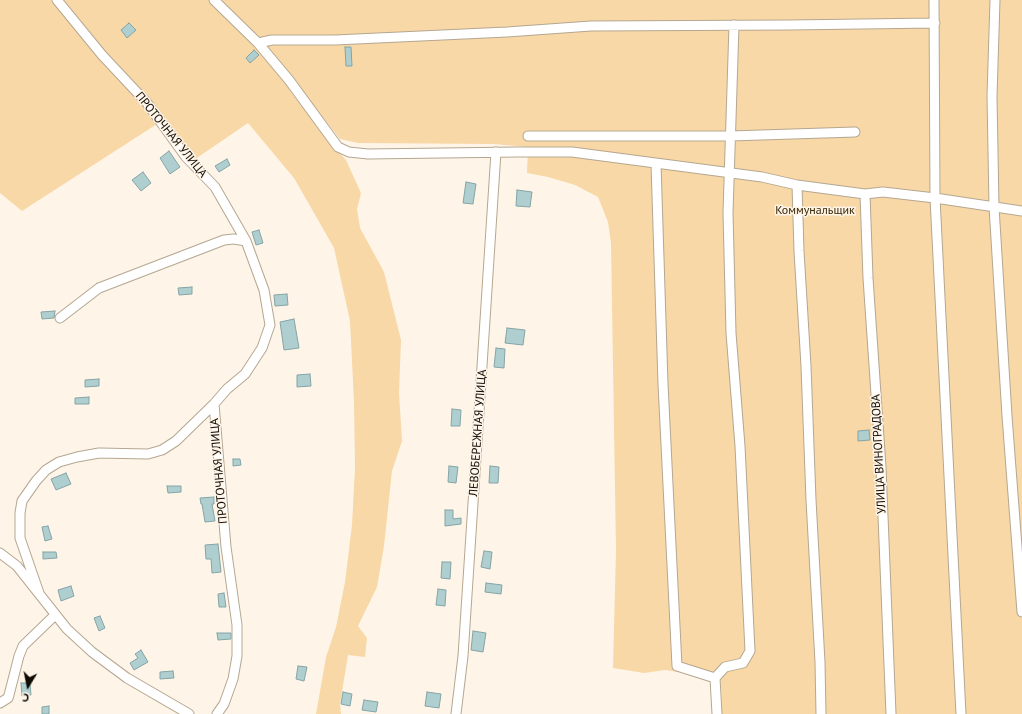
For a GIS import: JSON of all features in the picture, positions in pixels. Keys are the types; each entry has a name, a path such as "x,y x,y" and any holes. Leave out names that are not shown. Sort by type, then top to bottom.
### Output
{"street":[{"name":"ПРОТОЧНАЯ УЛИЦА","path":"57,0 102,55 147,103 186,157 215,187 246,241 264,290 270,325 262,348 245,374 227,389 214,404 226,547 237,626 237,656 233,679 224,704 217,714"},
{"path":"214,0 258,43 289,80 338,147 348,152 368,154 572,152 762,177 797,185 865,194 883,192 1022,211"},
{"path":"934,0 935,198 961,714"},
{"path":"995,0 992,96 994,207 1007,416 1022,612"},
{"path":"258,43 272,40 335,40 507,32 591,26 935,23"},
{"path":"717,714 715,678 725,667 743,663 750,651 740,446 731,334 728,213 734,25"},
{"path":"528,136 730,136 855,132"},
{"name":"ЛЕВОБЕРЕЖНАЯ УЛИЦА","path":"456,714 463,656 496,152"},
{"path":"656,164 663,384 677,666 715,678"},
{"path":"797,185 821,714"},
{"name":"УЛИЦА ВИНОГРАДОВА","path":"865,194 869,293 881,467 891,714"},
{"path":"60,318 99,288 224,240 234,239 246,241"},
{"path":"39,593 20,538 20,513 22,501 46,470 59,462 99,452 148,454 162,450 176,441 214,404"},
{"path":"0,553 17,566 55,616 92,652 127,678 189,714"},
{"path":"0,702 8,698 10,695 19,656 23,646 55,616"}],"green space":[{"name":"Коммунальщик","path":"0,0 1022,0 1022,714 722,714 721,683 685,673 665,670 644,673 613,668 616,550 611,243 608,222 598,197 575,185 548,177 527,173 528,147 493,144 358,143 340,139 300,88 290,91 333,146 346,160 361,193 357,209 360,228 384,272 401,340 399,393 402,441 392,471 384,546 377,587 358,626 367,638 365,657 348,655 340,704 341,714 316,714 326,657 336,627 345,582 352,525 355,468 354,402 350,321 334,248 294,178 248,123 188,164 157,124 22,211 0,193"}],"building":[{"path":"129,23 136,30 127,38 121,30"},
{"path":"345,47 351,47 352,66 346,66"},
{"path":"254,50 259,55 250,63 246,58"},
{"path":"169,151 180,167 170,174 160,158"},
{"path":"227,159 230,165 219,172 215,166"},
{"path":"143,172 151,183 141,191 132,180"},
{"path":"466,182 476,184 473,204 463,203"},
{"path":"517,190 532,192 530,207 516,206"},
{"path":"259,230 263,243 256,245 252,232"},
{"path":"192,287 192,294 179,295 178,288"},
{"path":"287,294 288,305 275,306 274,295"},
{"path":"55,311 54,318 42,319 41,312"},
{"path":"294,319 299,348 284,350 280,322"},
{"path":"507,328 525,330 523,345 505,343"},
{"path":"496,348 505,349 504,368 494,367"},
{"path":"310,374 311,386 297,387 297,375"},
{"path":"99,379 99,386 85,387 85,380"},
{"path":"89,397 89,404 75,404 75,398"},
{"path":"452,409 461,410 460,426 451,426"},
{"path":"869,430 870,440 858,441 858,431"},
{"path":"233,459 240,459 241,465 233,466"},
{"path":"449,466 458,467 456,483 448,482"},
{"path":"490,466 499,467 498,483 489,483"},
{"path":"66,473 71,484 56,490 51,479"},
{"path":"167,486 181,486 181,492 168,493"},
{"path":"214,497 214,504 212,504 215,521 205,522 200,498"},
{"path":"445,510 453,510 453,519 461,518 461,524 445,526"},
{"path":"48,526 52,539 45,541 42,527"},
{"path":"218,544 221,572 212,573 211,559 206,559 205,545"},
{"path":"484,551 492,552 490,569 481,567"},
{"path":"43,552 56,552 57,558 43,559"},
{"path":"442,562 451,562 450,579 441,578"},
{"path":"486,583 502,585 501,594 485,592"},
{"path":"71,586 74,596 61,601 58,590"},
{"path":"438,589 446,590 445,606 436,605"},
{"path":"224,593 226,607 219,607 218,594"},
{"path":"100,616 105,628 99,631 94,618"},
{"path":"473,631 486,633 483,652 471,650"},
{"path":"217,633 231,633 231,639 218,640"},
{"path":"141,650 148,662 134,670 130,663 138,658 135,654"},
{"path":"298,666 307,667 304,681 296,679"},
{"path":"173,671 174,678 160,679 160,672"},
{"path":"21,683 30,683 31,695 22,696"},
{"path":"343,692 352,694 350,706 341,704"},
{"path":"427,692 441,694 439,708 425,706"},
{"path":"364,700 378,702 376,712 362,710"},
{"path":"49,706 49,714 42,714 42,707"}]}
